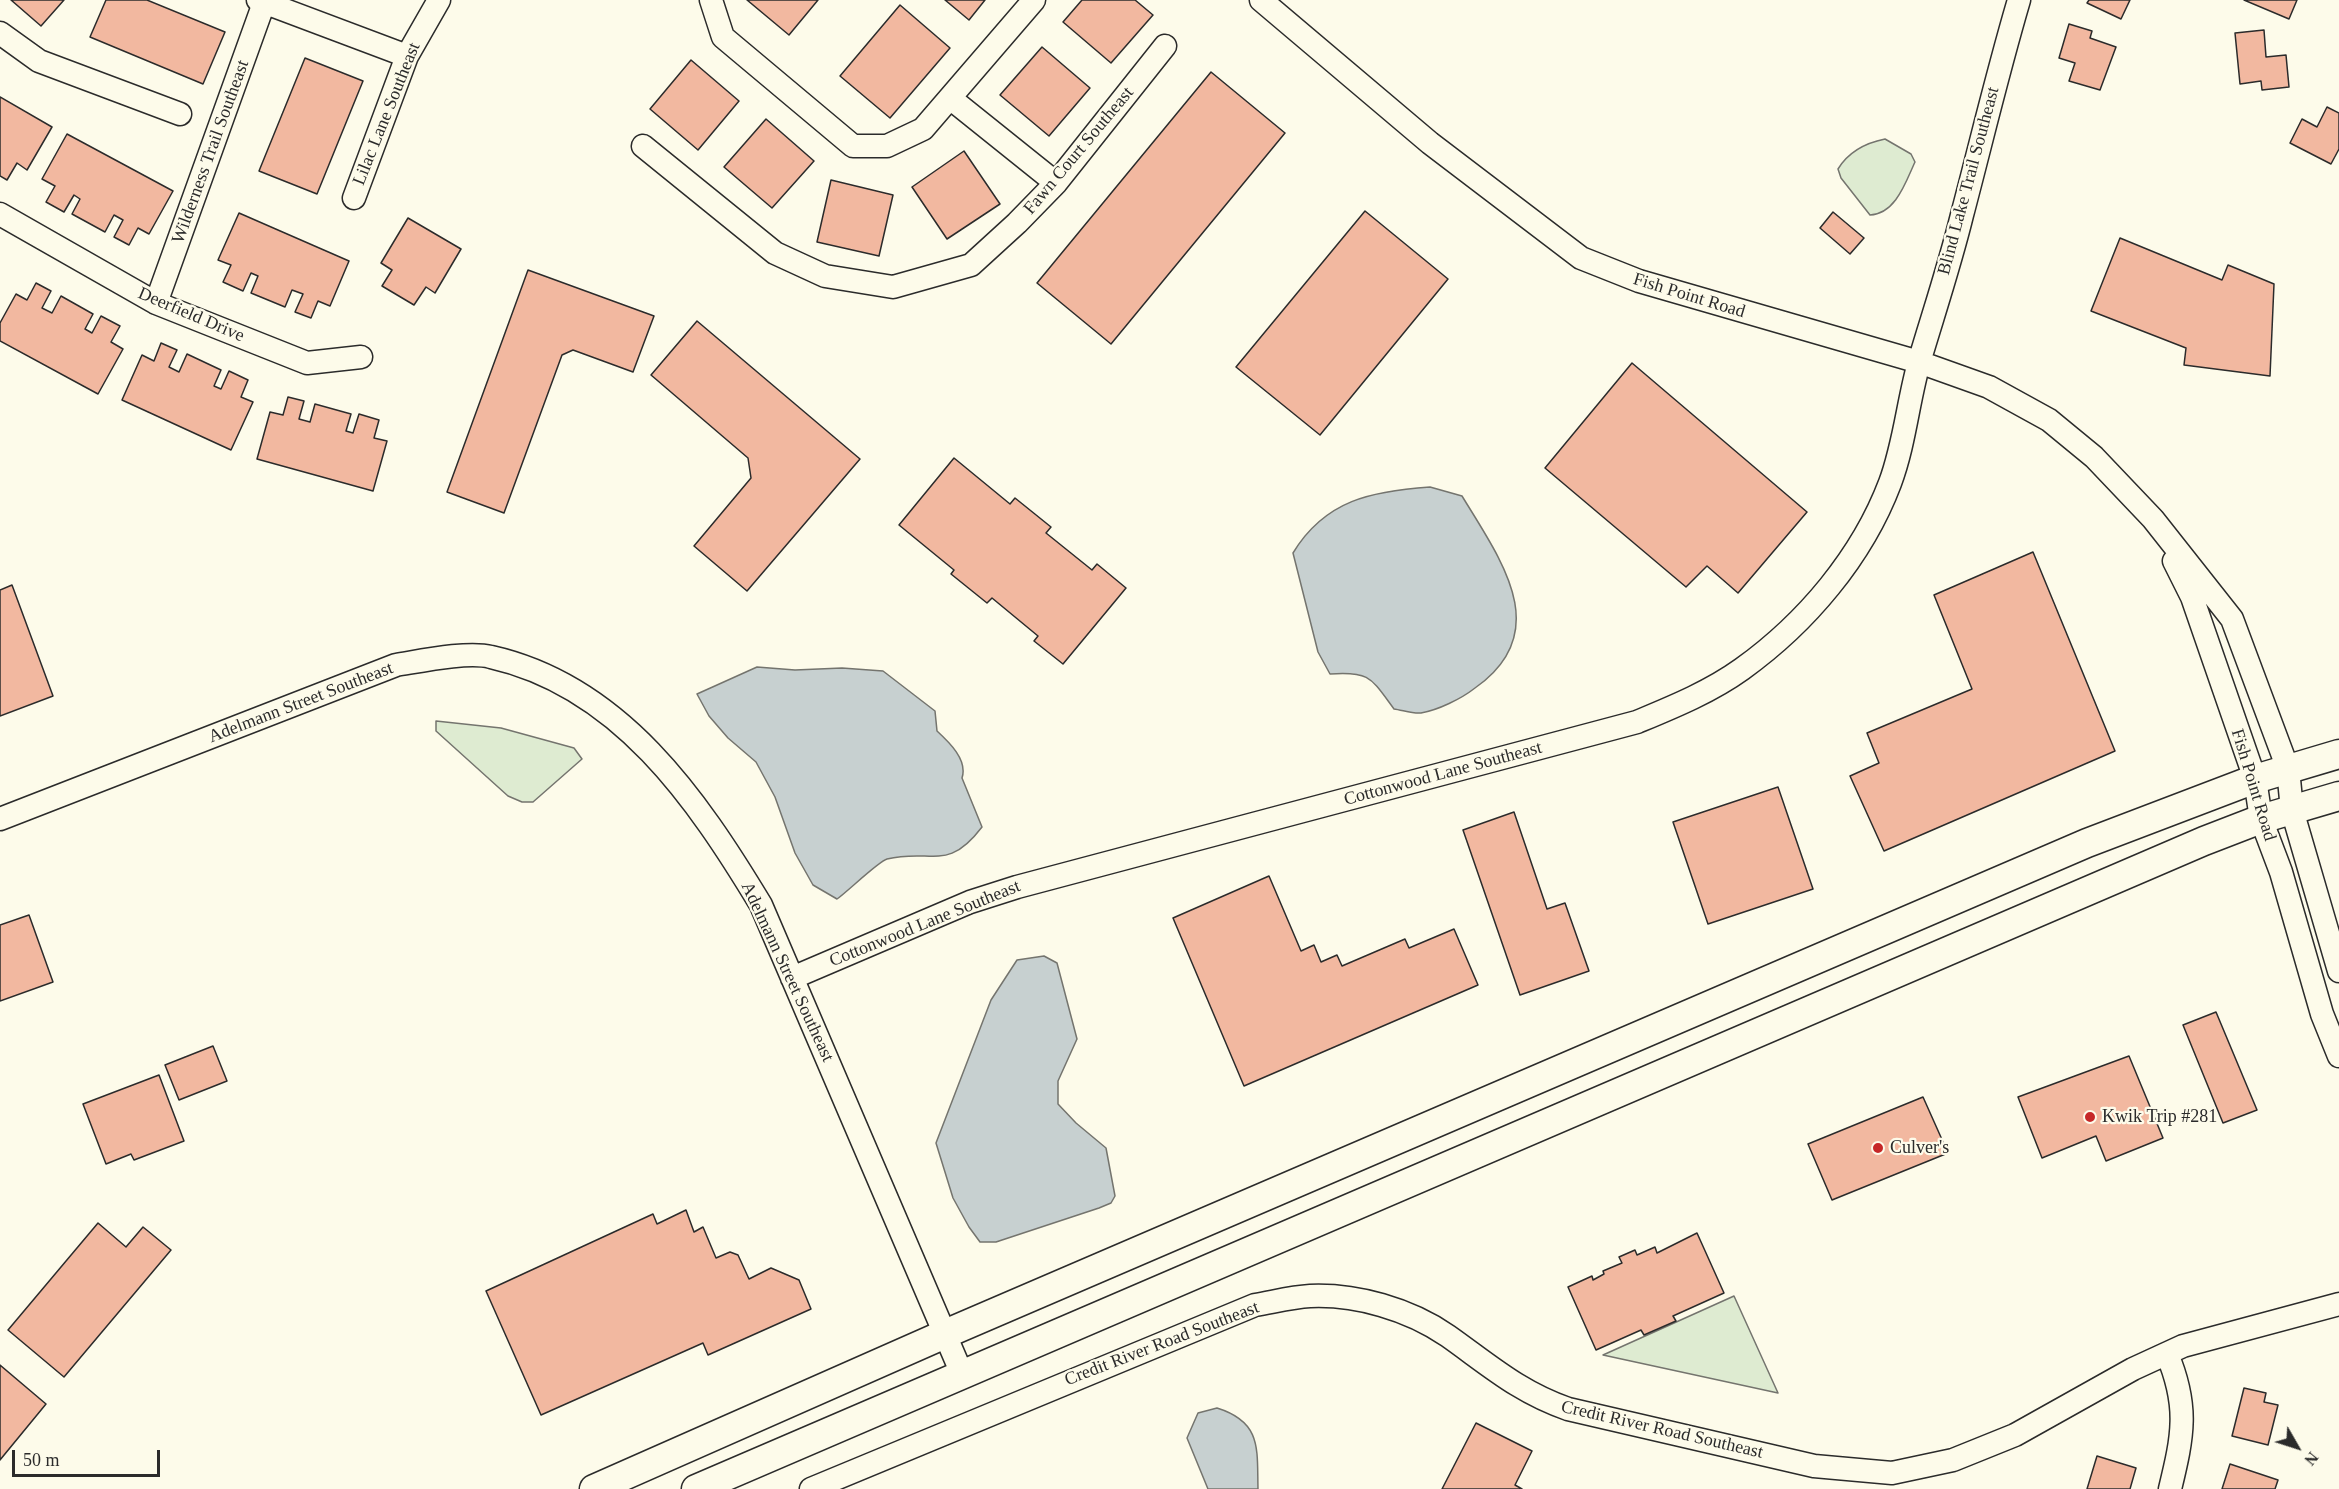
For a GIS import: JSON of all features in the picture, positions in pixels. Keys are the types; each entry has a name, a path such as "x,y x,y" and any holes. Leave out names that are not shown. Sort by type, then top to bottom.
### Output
{"main road":[{"path":"594,1489 945,1334 2076,847 2255,779 2339,754"},
{"path":"696,1489 2163,859 2261,819 2339,796"}],"street":[{"name":"Lilac Lane Southeast","path":"354,198 407,56 438,0"},
{"path":"711,0 723,37 853,146 888,146 923,129 1034,0"},
{"name":"Fish Point Road","path":"1261,0 1430,143 1581,258 1703,301 1919,362 1989,387 2049,420 2094,457 2152,519 2232,620 2288,769 2292,810 2339,970"},
{"name":"Blind Lake Trail Southeast","path":"1919,362 1962,217 1999,68 2019,0"},
{"path":"263,1 407,56"},
{"name":"Wilderness Trail Southeast","path":"156,303 263,1"},
{"path":"0,33 39,61 180,114"},
{"name":"Fawn Court Southeast","path":"642,146 775,253 825,276 893,287 971,265 1056,183 1165,46"},
{"path":"950,98 1056,183"},
{"name":"Deerfield Drive","path":"0,214 156,303 307,363 361,357"},
{"name":"Cottonwood Lane Southeast","path":"792,978 970,902 1017,886 1636,722 1714,686 1743,669 1813,607 1872,523 1890,484 1904,441 1919,362"},
{"name":"Fish Point Road","path":"2152,519 2192,597 2255,779 2261,819 2281,872 2322,1014 2339,1056"},
{"name":"Adelmann Street Southeast","path":"0,819 396,665 436,658 489,656 533,670 584,696 626,727 662,762 728,850 760,905 962,1374"},
{"name":"Credit River Road Southeast","path":"811,1489 1256,1305 1310,1296 1365,1300 1410,1316 1447,1336 1508,1381 1540,1399 1568,1409 1814,1466 1840,1479 1892,1473 1953,1460 2015,1436 2133,1369 2167,1354 2222,1335 2335,1309"},
{"path":"2167,1354 2179,1382 2183,1423 2170,1489"}],"green space":[{"path":"1885,139 1911,154 1915,162 1904,187 1893,203 1887,209 1870,215 1841,178 1838,169 1847,157 1858,149"},
{"path":"436,721 501,728 574,748 582,759 533,802 522,802 508,796 436,731"},
{"path":"1734,1296 1778,1393 1603,1355"}],"shaded area":[{"path":"1430,487 1462,496 1492,545 1504,570 1513,595 1516,620 1512,643 1499,666 1463,696 1442,707 1418,713 1394,709 1380,690 1362,676 1343,673 1330,674 1318,652 1293,553 1306,535 1335,510 1370,496"},
{"path":"757,667 883,671 935,711 937,731 960,758 962,778 982,827 959,850 948,854 887,859 837,899 813,885 795,853 775,797 756,762 728,738 709,716 697,694"},
{"path":"1044,956 1057,963 1077,1039 1058,1081 1058,1104 1076,1123 1106,1148 1115,1196 1111,1203 1099,1208 996,1242 980,1242 953,1198 936,1143 991,1000 1017,960"},
{"path":"1217,1408 1232,1414 1249,1429 1254,1439 1258,1461 1258,1489 1208,1489 1187,1438 1198,1413"}],"building":[{"path":"11,0 64,0 41,26"},
{"path":"106,0 147,0 225,32 203,84 90,37"},
{"path":"747,0 818,0 789,35"},
{"path":"945,0 985,0 969,20"},
{"path":"1082,0 1135,0 1153,15 1111,63 1063,22"},
{"path":"2089,0 2130,0 2121,19 2087,3"},
{"path":"2244,0 2297,0 2289,19"},
{"path":"900,5 950,48 890,118 840,76"},
{"path":"2069,24 2092,31 2090,38 2116,47 2100,90 2069,81 2075,63 2059,58"},
{"path":"2264,30 2266,57 2286,55 2289,87 2262,90 2261,81 2240,84 2235,33"},
{"path":"1042,47 1090,88 1049,136 1000,95"},
{"path":"305,58 363,81 317,194 259,171"},
{"path":"691,60 739,101 698,150 650,109"},
{"path":"1211,72 1285,133 1111,344 1037,283"},
{"path":"0,97 52,127 27,170 17,163 7,180 0,176"},
{"path":"2327,107 2339,113 2339,149 2331,164 2290,143 2302,119 2317,127"},
{"path":"766,119 814,161 772,208 724,167"},
{"path":"67,134 173,191 149,234 138,228 129,245 114,237 123,220 114,215 105,232 72,214 80,199 74,195 64,212 46,202 55,186 42,179"},
{"path":"964,151 1000,204 947,239 912,187"},
{"path":"831,180 893,195 879,256 817,242"},
{"path":"1365,211 1448,279 1320,435 1236,367"},
{"path":"1833,212 1864,238 1850,254 1820,228"},
{"path":"239,213 349,261 330,306 318,301 311,318 295,312 303,294 292,290 285,307 251,293 258,276 251,273 243,291 223,282 231,265 218,260"},
{"path":"408,218 461,249 435,293 426,287 414,305 382,286 392,270 381,263"},
{"path":"2120,238 2222,280 2228,265 2274,284 2270,376 2184,365 2186,348 2091,311"},
{"path":"528,270 654,316 633,372 573,350 562,355 504,513 447,492"},
{"path":"36,283 51,291 42,308 52,313 61,296 93,314 85,329 92,333 101,316 120,326 111,342 123,349 98,394 0,341 0,323 16,294 27,300"},
{"path":"697,321 860,459 747,591 694,546 751,478 748,458 651,375"},
{"path":"161,343 177,350 169,367 179,372 187,354 221,370 214,386 221,389 229,371 248,380 241,397 253,402 231,450 122,400 142,355 154,361"},
{"path":"1632,363 1807,512 1738,593 1707,566 1686,587 1545,468"},
{"path":"288,397 304,401 299,419 310,422 315,404 351,414 346,431 353,433 359,414 379,420 374,438 387,441 373,491 257,459 270,412 283,415"},
{"path":"954,458 1010,504 1015,498 1051,527 1046,533 1092,570 1097,564 1126,588 1063,664 1034,641 1038,636 992,598 987,603 951,574 954,570 899,525"},
{"path":"2033,552 2115,751 1884,851 1850,776 1879,763 1867,733 1972,689 1934,595"},
{"path":"12,585 53,696 0,716 0,590"},
{"path":"1778,787 1813,889 1708,924 1673,822"},
{"path":"1514,812 1547,909 1565,903 1589,971 1520,995 1463,830"},
{"path":"1269,876 1301,951 1314,945 1321,962 1337,955 1342,966 1405,939 1409,948 1454,929 1478,985 1244,1086 1173,918"},
{"path":"29,915 53,982 0,1001 0,925"},
{"path":"2216,1012 2257,1110 2223,1123 2183,1025"},
{"path":"213,1046 227,1081 179,1100 165,1065"},
{"name":"Kwik Trip #281","path":"2129,1056 2163,1138 2106,1161 2096,1136 2042,1158 2018,1097"},
{"path":"159,1075 184,1141 134,1160 131,1154 106,1164 83,1104"},
{"name":"Culver's","path":"1923,1097 1948,1153 1832,1200 1808,1144"},
{"path":"686,1210 694,1232 703,1227 716,1258 730,1252 738,1255 749,1279 771,1268 799,1280 811,1309 708,1355 703,1343 541,1415 486,1291 653,1214 657,1224"},
{"path":"98,1223 126,1247 143,1227 171,1250 64,1377 8,1330"},
{"path":"1697,1233 1724,1293 1673,1316 1676,1321 1644,1335 1641,1330 1596,1350 1568,1287 1592,1276 1593,1280 1604,1274 1603,1271 1622,1263 1619,1257 1635,1250 1637,1255 1655,1247 1657,1253"},
{"path":"0,1365 46,1404 0,1460"},
{"path":"2244,1388 2266,1393 2264,1402 2278,1405 2268,1445 2232,1436"},
{"path":"1476,1423 1532,1451 1515,1485 1522,1489 1442,1489"},
{"path":"2097,1456 2136,1468 2130,1489 2087,1489"},
{"path":"2230,1464 2278,1480 2275,1489 2222,1489"}],"place":[{"name":"Kwik Trip #281","path":"2090,1117"},
{"name":"Culver's","path":"1878,1148"}]}
